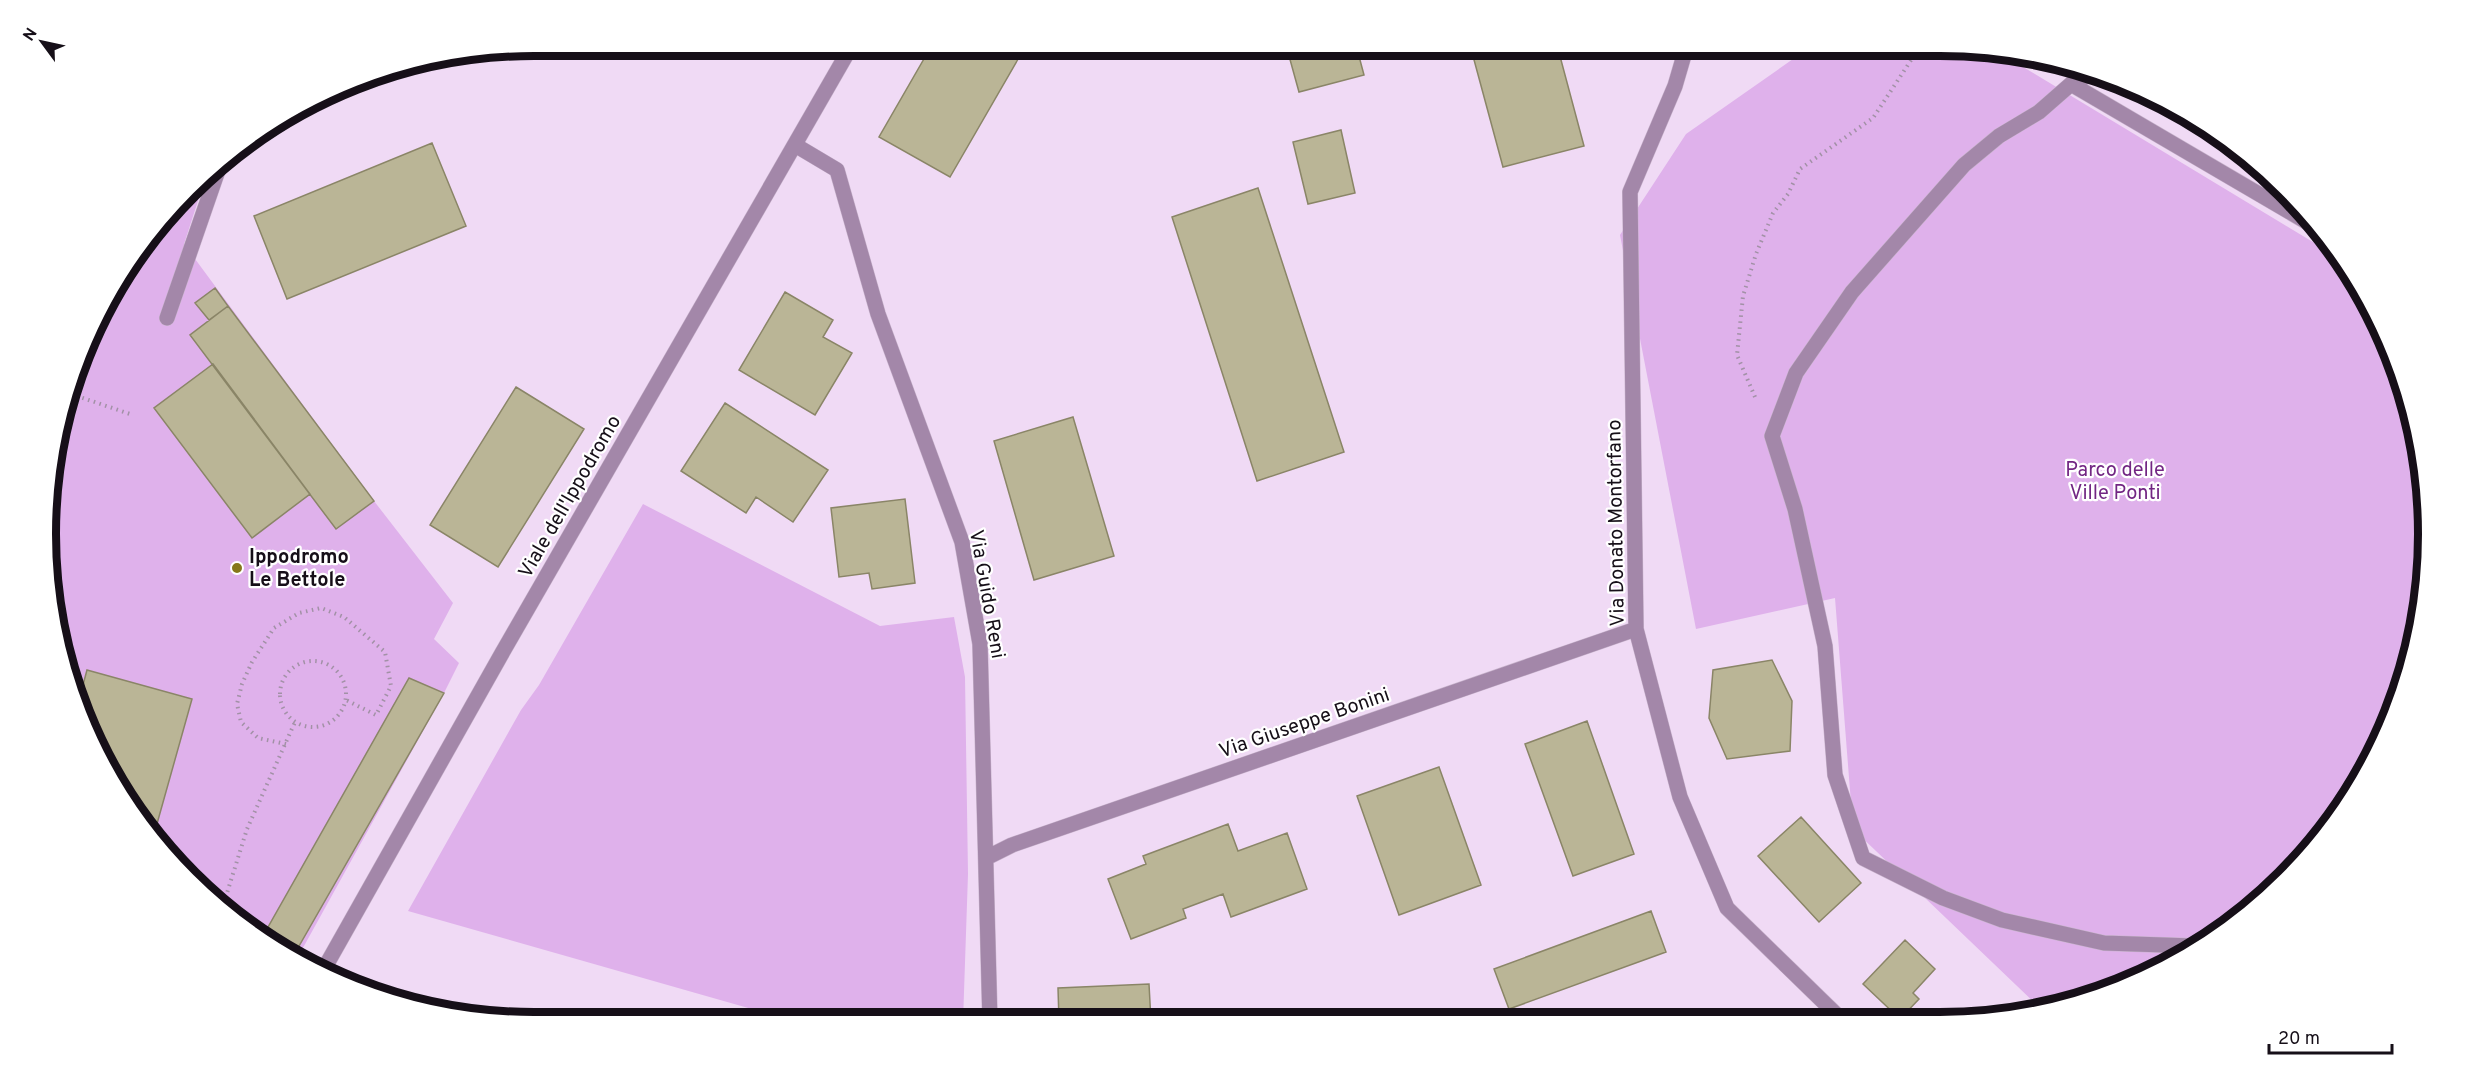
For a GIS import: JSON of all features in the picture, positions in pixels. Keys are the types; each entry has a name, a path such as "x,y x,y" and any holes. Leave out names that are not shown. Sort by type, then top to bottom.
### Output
{"street":[{"name":"Viale dell'Ippodromo","path":"326,965 501,655 795,146 844,56"},
{"name":"Via Donato Montorfano","path":"1685,56 1676,86 1630,192 1636,629 1680,797 1727,908 1834,1012"},
{"path":"2083,78 2071,84 2039,112 1999,136 1964,165 1852,292 1796,374 1772,436 1795,509 1825,646 1835,776 1863,858 1943,898 2002,920 2104,943 2182,946"},
{"path":"2071,84 2296,216"},
{"name":"Via Guido Reni","path":"795,146 837,170 878,314 962,542 980,644 990,1012"},
{"path":"167,318 216,177"},
{"name":"Via Giuseppe Bonini","path":"986,858 1012,845 1636,629"}],"path":[{"path":"1772,436 1737,355 1743,296 1756,254 1773,213 1788,195 1800,169 1873,118 1914,56"},
{"path":"76,396 130,414"},
{"path":"286,744 258,738 241,722 237,704 242,684 252,662 274,628 299,613 321,609 344,617 385,652 391,686 376,715 346,700"},
{"path":"307,661 329,664 343,679 347,690 346,700 336,719 326,725 305,726 295,722 282,705 280,694 282,682 287,672 296,665 307,661"},
{"path":"225,899 247,829 295,722"}],"green space":[{"name":"Parco delle Ville Ponti","path":"1797,56 1939,56 2015,62 2322,248 2337,268 2368,322 2381,351 2401,410 2408,441 2418,534 2408,627 2392,688 2381,717 2368,746 2337,800 2299,849 2277,872 2230,914 2205,932 2151,963 2122,976 2093,987 2034,1002 1853,829 1835,598 1696,629 1620,235 1686,134"},
{"name":"Ippodromo Le Bettole","path":"201,191 184,244 374,501 453,603 434,639 459,663 301,951 243,914 219,894 174,849 136,800 105,746 81,688 72,658 60,596 56,534 57,503 65,441 81,380 105,322 136,268 154,243"},
{"path":"643,504 880,626 954,617 965,677 968,874 963,1012 762,1012 408,911 521,710 539,685"}],"building":[{"path":"926,56 1020,56 950,177 879,137"},
{"path":"1289,56 1359,56 1364,75 1299,92"},
{"path":"1473,56 1560,56 1584,146 1503,167"},
{"path":"1341,130 1355,193 1308,204 1293,142"},
{"path":"432,143 466,226 287,299 254,216"},
{"path":"1258,188 1344,452 1257,481 1172,217"},
{"path":"215,288 228,306 209,320 195,303"},
{"path":"785,292 833,320 823,337 852,353 815,415 739,370"},
{"path":"228,306 374,501 336,529 190,335"},
{"path":"213,364 310,494 252,538 154,408"},
{"path":"516,387 584,429 498,567 430,525"},
{"path":"725,403 828,470 793,522 756,497 746,513 681,471"},
{"path":"1073,417 1114,556 1034,580 994,441"},
{"path":"905,499 915,583 872,589 869,573 839,577 831,508"},
{"path":"1772,660 1792,701 1790,751 1727,759 1709,718 1713,670"},
{"path":"87,670 192,699 156,827 136,800 105,746 82,690"},
{"path":"409,678 444,693 297,949 266,931"},
{"path":"1587,721 1634,854 1573,876 1525,744"},
{"path":"1439,767 1481,885 1399,915 1357,796"},
{"path":"1801,817 1861,883 1819,922 1758,856"},
{"path":"1228,824 1238,851 1287,833 1307,889 1231,917 1223,894 1183,909 1186,918 1131,939 1108,879 1146,864 1143,856"},
{"path":"1651,911 1666,952 1509,1009 1494,969"},
{"path":"1905,940 1935,969 1913,993 1919,999 1907,1012 1893,1012 1863,984"},
{"path":"1149,984 1151,1012 1059,1012 1058,988"}],"place":[{"name":"Ippodromo Le Bettole","path":"237,568"}]}
